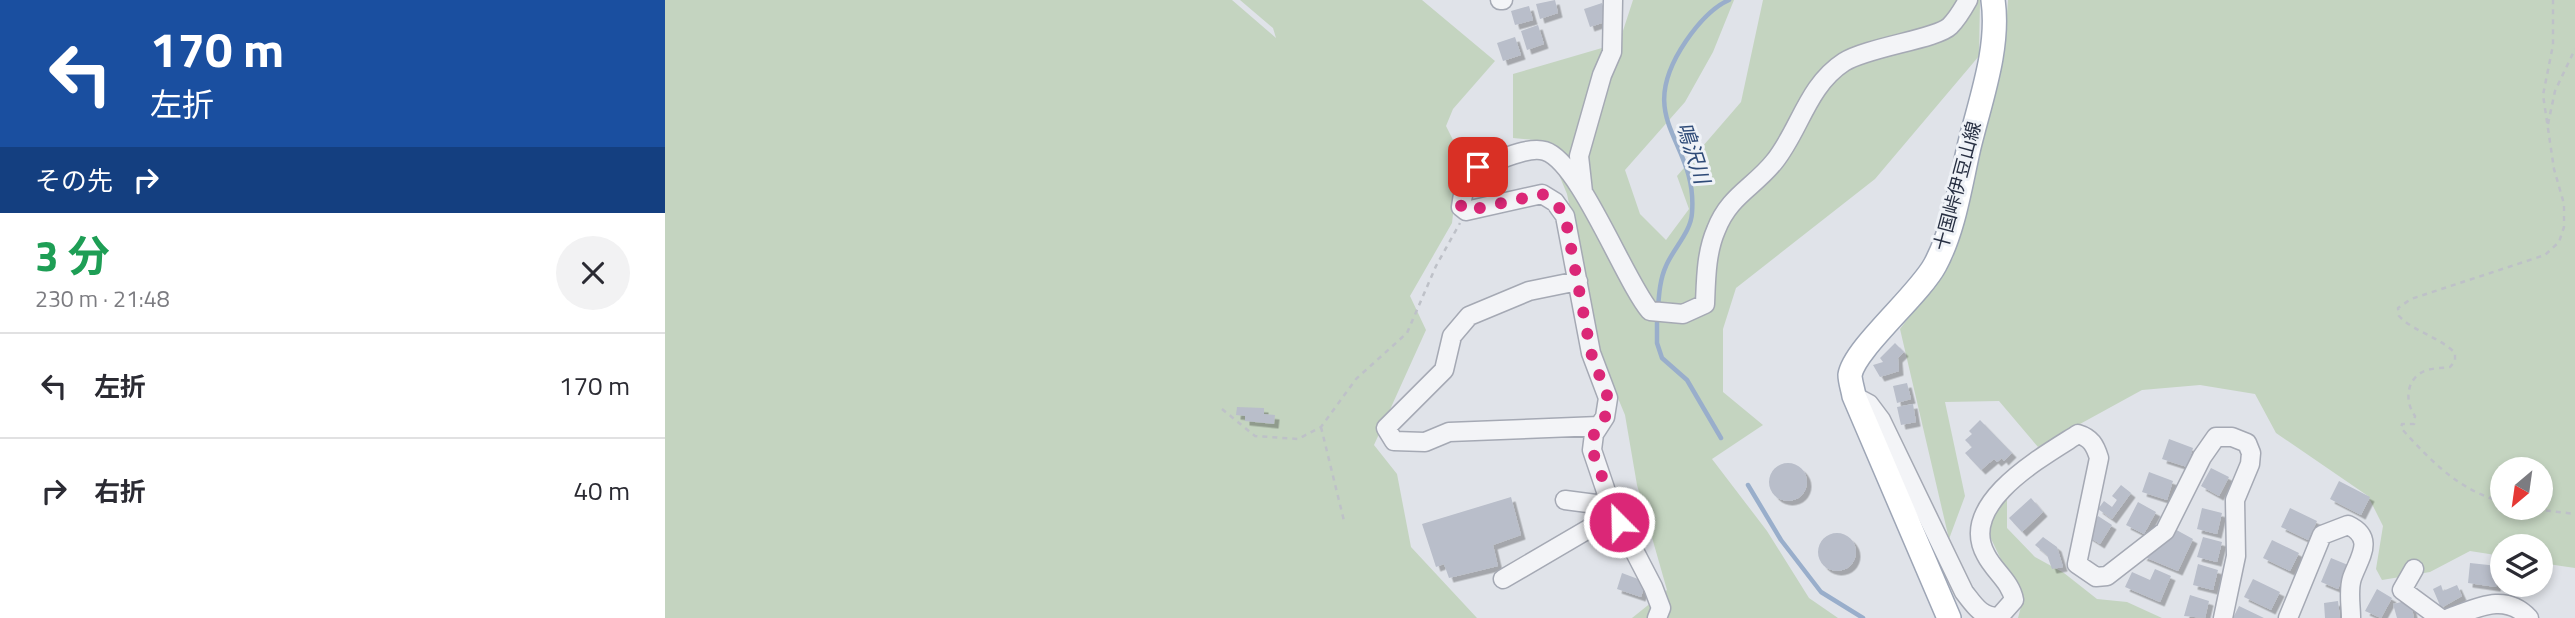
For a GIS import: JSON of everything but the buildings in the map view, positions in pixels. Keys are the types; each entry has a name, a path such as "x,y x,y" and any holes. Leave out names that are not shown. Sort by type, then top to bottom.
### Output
{"main road":[{"name":"十国峠伊豆山線","path":"1949,618 1854,396 1850,376 1856,362 1920,289 1936,264 1950,230 1993,36 1993,0"}],"street":[{"path":"1583,195 1579,156 1602,75 1612,52 1613,0"},
{"path":"1657,618 1661,608 1653,587 1611,506 1592,450 1594,434 1608,398 1591,353 1565,216 1555,202 1542,194 1467,211 1461,207 1462,194 1478,167 1531,150 1545,151 1556,158 1583,195 1650,311 1668,314 1695,312 1706,304 1711,244 1725,211 1734,197 1773,164 1786,146 1807,102 1825,80 1844,62 1864,53 1949,29 1968,0"},
{"path":"1578,281 1529,290 1469,316 1452,336 1444,370 1386,428 1394,441 1425,442 1449,432 1599,426"},
{"path":"1854,396 1869,404 1881,420 1964,592 1978,611 1989,617 2000,617 2014,600 2013,591 1985,555 1979,537 1979,524 1983,511 2025,469 2078,434 2088,437 2099,458 2077,565 2096,576 2107,576 2165,531 2215,437 2232,437 2247,443 2251,464 2235,500 2236,556 2223,618"},
{"path":"1565,500 1611,506"},
{"path":"1503,579 1597,524 1616,540 1627,538"},
{"path":"2288,618 2322,535 2348,525 2358,530 2364,540 2351,583 2351,618"},
{"path":"2414,569 2402,590 2440,618"},
{"path":"2449,618 2492,602 2504,603 2529,618"}],"path":[{"path":"2490,496 2449,477 2436,467 2401,428 2402,424 2414,424 2415,416 2407,405 2406,396 2418,377 2425,370 2450,367 2455,361 2455,353 2446,344 2404,322 2399,316 2398,308 2411,299 2545,255 2559,242 2564,228 2564,204 2554,169 2543,95 2553,45 2553,0"},
{"path":"2547,127 2555,91 2575,49"},
{"path":"1222,409 1255,436 1297,439 1321,427 1356,379 1407,333 1436,266 1467,211"},
{"path":"1321,427 1344,521"},
{"path":"2553,511 2575,514"}],"green space":[{"path":"665,0 1232,0 1276,38 1273,28 1240,0 1422,0 1495,61 1453,109 1446,126 1460,154 1452,223 1410,296 1426,330 1374,445 1397,474 1411,547 1477,618 665,618"},
{"path":"1633,0 1734,0 1713,52 1685,102 1625,170 1640,214 1666,240 1689,209 1677,176 1741,102 1763,0 1980,0 1979,56 1875,179 1736,288 1723,329 1723,392 1763,425 1712,459 1767,531 1809,598 1838,618 1632,618 1667,590 1637,485 1625,415 1603,362 1567,194 1545,141 1513,138 1513,74 1619,43"},
{"path":"2008,0 2575,0 2575,568 2553,565 2553,534 2490,534 2490,554 2470,551 2430,572 2382,580 2376,569 2383,526 2368,496 2276,433 2255,394 2200,385 2142,390 2038,447 1999,401 1945,402 1965,496 1949,539 1900,329 1953,258 2004,57"},
{"path":"2007,499 2007,528 2035,557 2064,573 2097,599 2127,602 2162,618 2018,618 2022,603 1981,518"}],"waterway":[{"name":"鳴沢川","path":"1658,308 1664,271 1689,227 1692,213 1691,188 1686,166 1665,112 1665,92 1671,69 1686,41 1705,18 1729,0"},
{"name":"鳴沢川","path":"1657,317 1657,343 1662,358 1687,380 1721,438"},
{"name":"鳴沢川","path":"1748,485 1781,540 1821,592 1863,618"}],"route":[{"path":"1478,167 1462,194 1461,207 1467,211 1542,194 1555,202 1565,216 1591,353 1608,398 1605,417 1594,434 1592,450 1619,522"}]}
